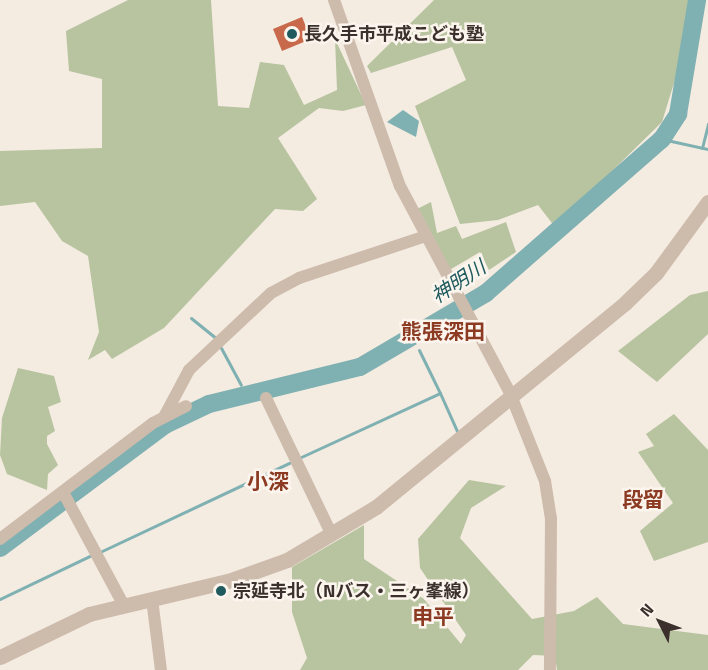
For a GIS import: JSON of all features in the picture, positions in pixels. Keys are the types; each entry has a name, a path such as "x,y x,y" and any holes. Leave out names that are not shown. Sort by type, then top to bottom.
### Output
{"street":[{"path":"334,0 400,186 510,393 545,481 551,518 550,670"},
{"path":"0,657 123,604 152,599 267,568 332,535 376,507 656,273 708,202"},
{"path":"164,417 189,370 271,293 299,278 426,236"},
{"path":"266,398 332,535"},
{"path":"0,539 67,496 164,417 186,406"},
{"path":"67,496 123,604"},
{"path":"152,599 161,670"}],"green space":[{"path":"128,0 211,0 218,106 249,108 260,62 284,65 304,105 337,90 335,39 366,105 343,111 319,108 278,138 317,199 303,211 275,209 164,328 112,359 105,350 88,360 99,332 88,256 62,241 35,202 0,206 0,151 102,148 102,79 69,71 66,31"},
{"path":"434,0 690,0 678,70 662,122 555,227 538,205 498,220 460,224 415,106 466,80 452,47 371,73 367,66"},
{"path":"431,202 437,233 456,226 462,239 506,222 516,252 489,270 480,252 446,272 413,211"},
{"path":"708,291 708,334 657,382 618,351 690,295"},
{"path":"18,368 54,376 61,402 48,407 55,431 47,436 47,444 58,465 48,474 47,490 7,474 0,455 2,418"},
{"path":"674,414 708,450 708,542 654,561 640,531 673,503 638,452 654,446 646,434"},
{"path":"469,480 506,486 471,508 460,538 532,619 574,611 597,597 623,624 708,635 708,670 557,670 555,656 533,655 518,670 300,670 307,658 292,612 292,567 364,525 364,559 424,599 461,644 466,635 420,568 418,539"}],"water":[{"path":"403,110 419,121 416,137 387,122"}],"building":[{"name":"長久手市平成こども塾","path":"302,17 311,39 282,51 273,29"}],"waterway":[{"name":"神明川","path":"0,548 165,425 209,404 360,367 486,293 662,139 678,114 697,0"},
{"path":"702,148 708,124"},
{"path":"662,139 708,149"},
{"path":"191,318 218,340"},
{"path":"220,346 241,385"},
{"path":"419,350 440,393"},
{"path":"299,458 440,393 457,431"},
{"path":"102,551 289,463"},
{"path":"0,599 92,555"}],"place":[{"name":"長久手市平成こども塾","path":"292,34"},
{"name":"宗延寺北（Nバス・三ヶ峯線）","path":"221,591"}],"district":[{"name":"熊張深田","path":"443,331"},
{"name":"小深","path":"268,481"},
{"name":"段留","path":"643,499"},
{"name":"申平","path":"433,616"}]}
